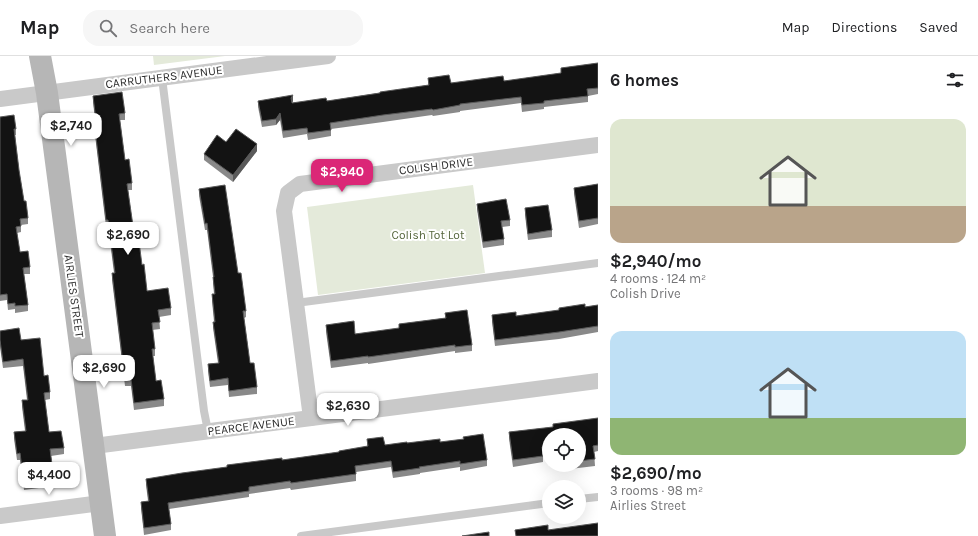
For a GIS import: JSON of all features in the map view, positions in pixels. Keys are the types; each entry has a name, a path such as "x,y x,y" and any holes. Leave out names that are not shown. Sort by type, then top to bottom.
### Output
{"street":[{"name":"AIRLIES STREET","path":"40,56 47,92 105,536"},
{"name":"CARRUTHERS AVENUE","path":"0,99 328,56"},
{"name":"COLISH DRIVE","path":"311,418 284,211 288,193 300,184 598,145"},
{"name":"PEARCE AVENUE","path":"94,446 598,381"},
{"path":"0,516 101,503"}],"lane":[{"path":"162,78 204,411 208,432"},
{"path":"296,303 598,262"},
{"path":"586,498 598,497"},
{"path":"301,536 542,504"}],"green space":[{"path":"153,56 225,56 154,65"},
{"name":"Colish Tot Lot","path":"473,185 485,273 318,295 307,207"}],"building":[{"path":"598,63 598,88 587,89 588,96 522,105 521,97 460,104 433,110 383,115 330,123 331,130 308,133 307,128 283,131 280,113 276,119 262,121 258,101 293,95 291,98 292,103 326,98 327,101 429,85 428,78 449,75 451,83 503,76 504,81 561,73 561,68"},
{"path":"122,92 125,113 119,114 125,160 129,159 132,183 127,184 133,226 137,226 147,291 168,288 171,308 158,310 160,322 152,323 155,349 152,349 156,381 161,380 164,399 134,403 131,379 125,380 112,273 115,273 108,220 106,220 95,129 97,129 93,96"},
{"path":"14,115 16,129 14,129 19,170 28,218 20,219 21,226 16,227 20,252 28,251 30,267 23,268 28,305 15,306 15,303 8,304 7,294 0,295 0,117"},
{"path":"236,129 257,144 233,175 204,154 217,135 226,142"},
{"path":"598,184 598,218 579,221 574,188"},
{"path":"225,185 238,273 241,273 246,311 243,311 250,363 254,363 257,387 229,391 228,378 210,381 208,364 219,363 213,322 215,322 212,294 215,294 214,277 207,223 205,224 199,189"},
{"path":"506,199 510,220 501,221 504,239 483,242 477,204"},
{"path":"548,205 552,230 528,234 525,208"},
{"path":"585,304 585,307 598,305 598,326 495,340 492,315 516,312 516,316 559,310 559,308"},
{"path":"467,310 472,345 455,347 455,345 331,361 326,325 354,321 355,334 399,328 399,324 446,318 445,313"},
{"path":"19,328 21,340 40,338 44,376 48,375 50,392 44,393 49,432 61,431 64,448 50,449 54,480 24,484 20,453 17,454 14,432 26,431 22,400 28,400 23,359 3,362 0,340 0,331"},
{"path":"598,418 598,445 593,446 595,459 586,460 586,428 544,428 553,427 553,424"},
{"path":"542,428 542,456 513,460 509,432"},
{"path":"483,434 487,460 460,464 460,461 393,472 391,461 355,466 356,474 249,487 249,491 168,503 171,524 144,528 141,502 149,501 146,479 227,467 227,465 282,458 282,460 339,452 368,446 367,439 383,437 385,445 440,439 440,442 464,439 463,437"},
{"path":"598,523 598,536 516,536 515,530 548,525 548,530"},
{"path":"489,532 489,536 462,536"}]}
